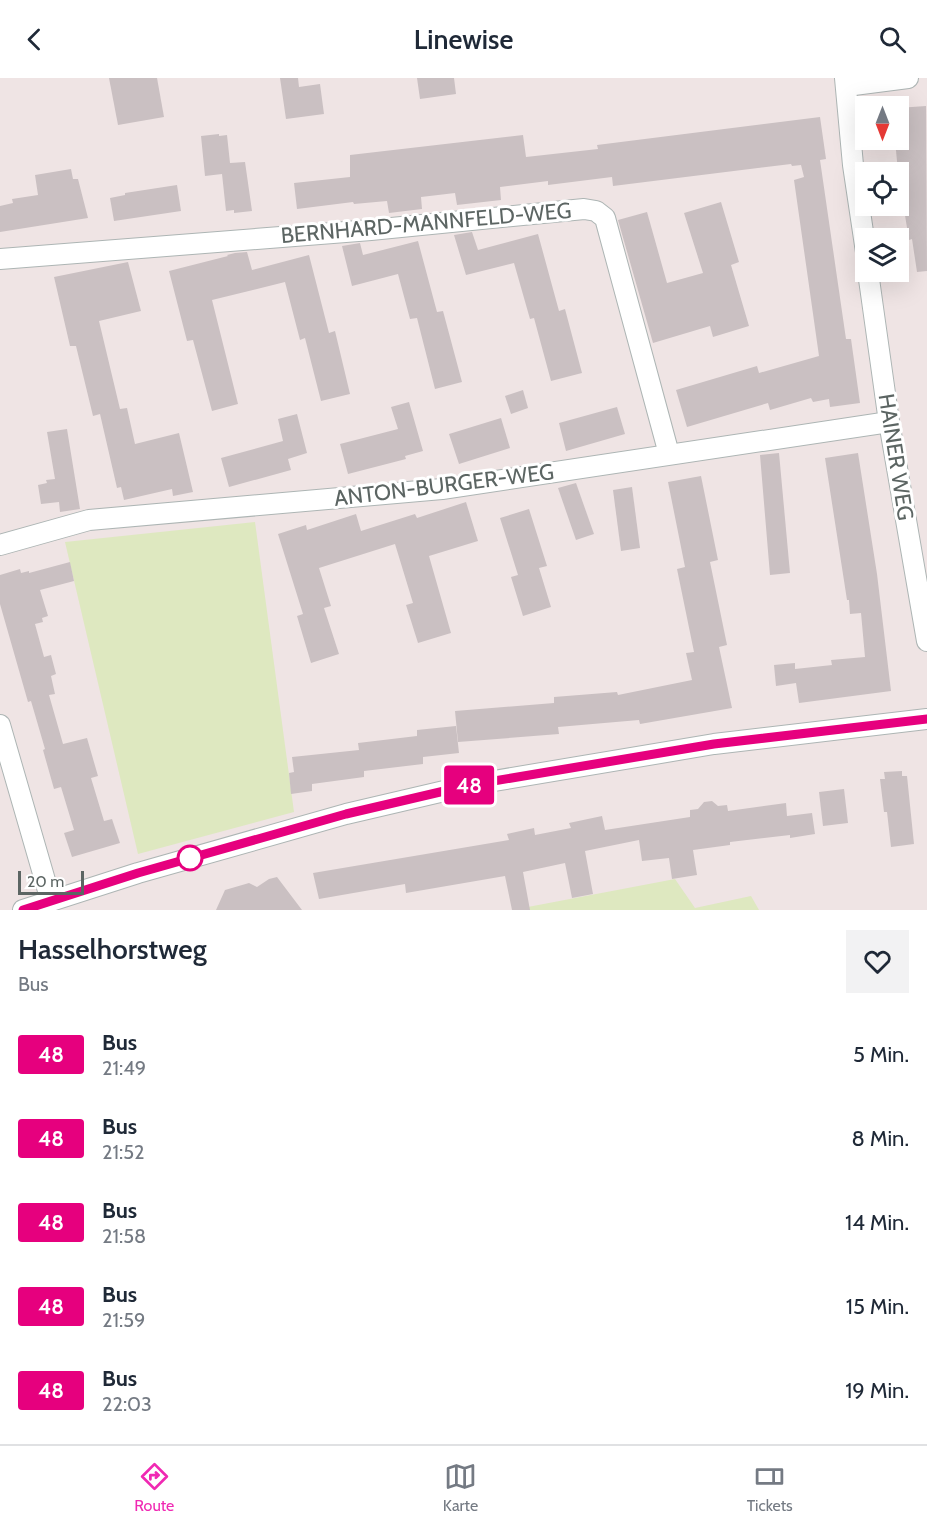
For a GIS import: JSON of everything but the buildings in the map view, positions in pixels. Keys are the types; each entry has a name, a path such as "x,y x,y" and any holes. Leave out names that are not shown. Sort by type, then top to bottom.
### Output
{"street":[{"path":"862,228 853,165 845,82 908,78"},
{"name":"BERNHARD-MANNFELD-WEG","path":"0,259 371,230 584,209 596,211 605,218 669,454"},
{"name":"HAINER WEG","path":"869,282 889,422 927,641"},
{"name":"ANTON-BURGER-WEG","path":"0,545 90,520 442,489 889,422"},
{"path":"23,910 138,873 346,814 470,785 714,744 927,719"},
{"path":"0,725 51,901"}],"green space":[{"path":"255,522 294,812 138,854 65,542"},
{"path":"675,879 695,908 751,896 759,910 512,910"}],"bus line":[{"name":"48","path":"23,910 138,873 346,814 470,785 714,744 927,719"}]}
